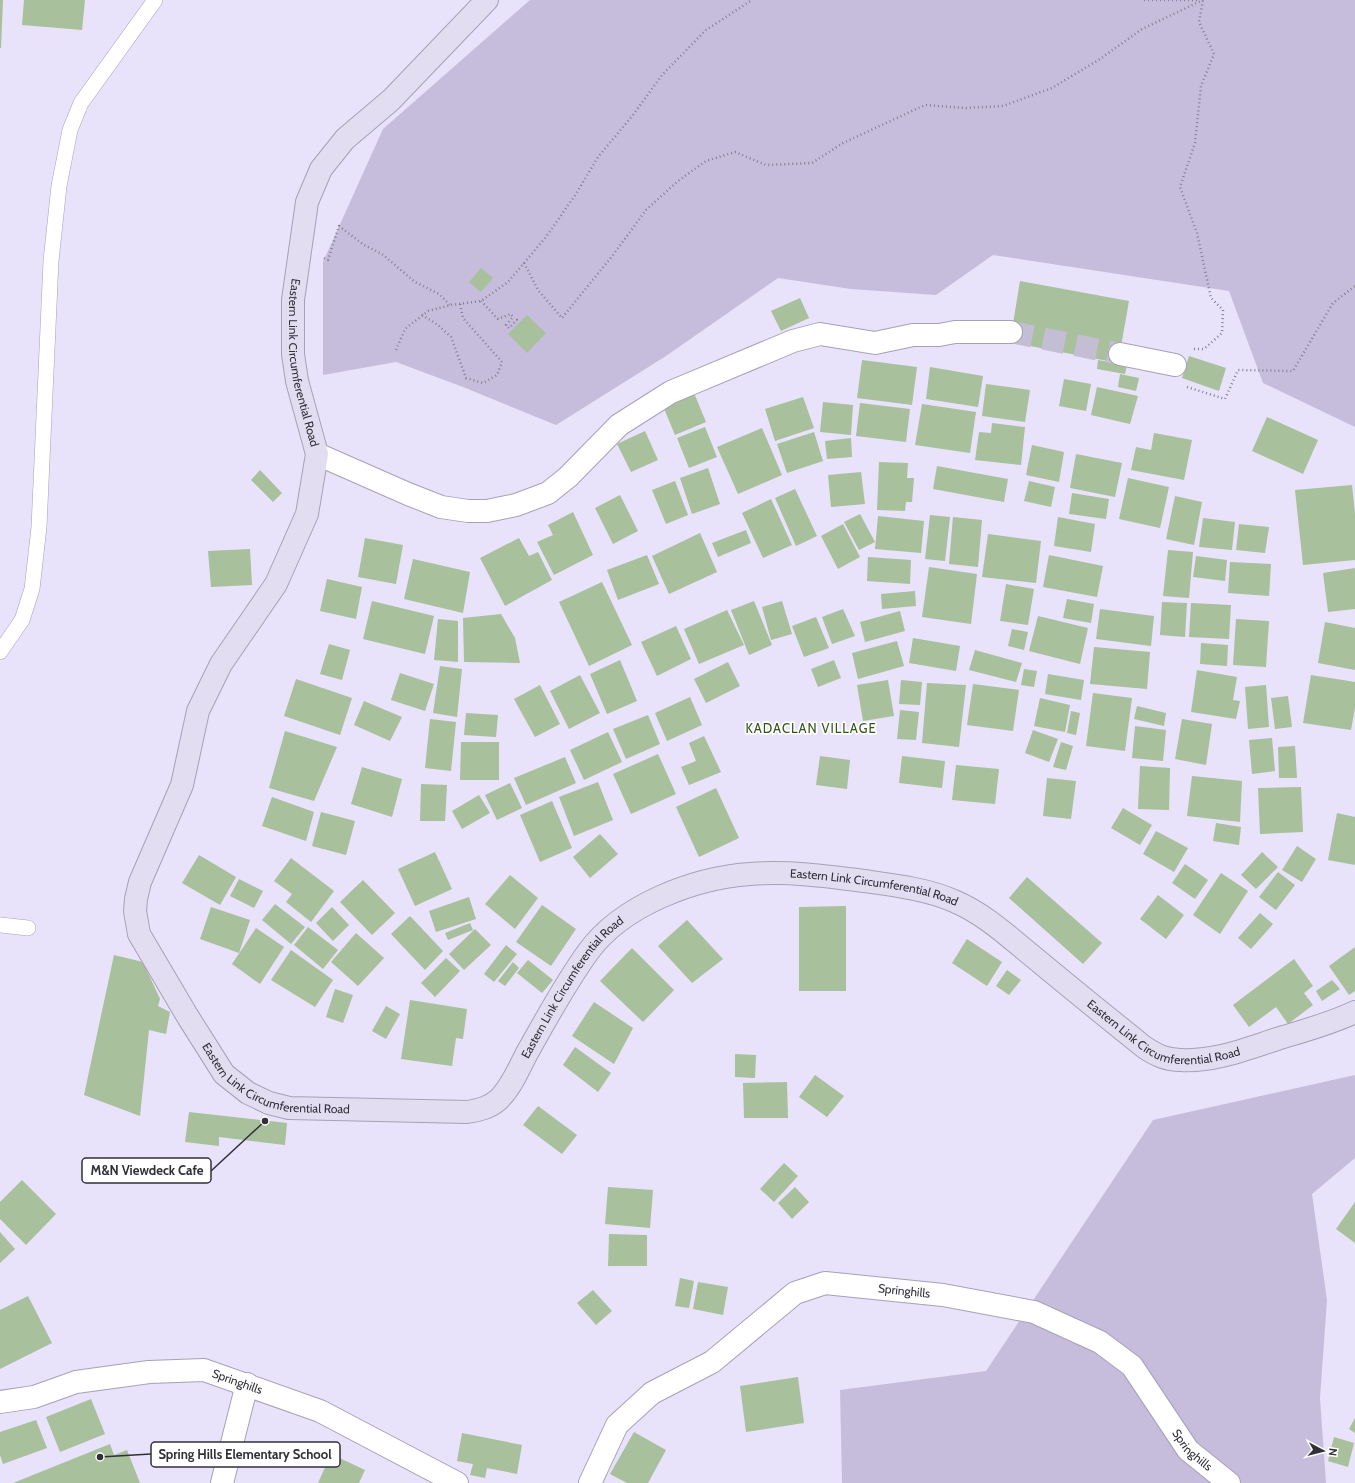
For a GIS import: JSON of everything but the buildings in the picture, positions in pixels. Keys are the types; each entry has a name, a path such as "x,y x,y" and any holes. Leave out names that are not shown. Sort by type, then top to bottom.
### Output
{"main road":[{"name":"Eastern Link Circumferential Road","path":"487,0 391,100 345,139 321,169 307,202 293,300 293,354 297,381 317,454 307,514 276,584 221,664 198,711 182,785 140,882 135,911 139,934 224,1074 248,1093 268,1103 289,1108 467,1112 484,1109 498,1099 509,1085 587,953 603,933 626,915 658,898 690,887 749,874 772,873 830,877 882,884 953,900 984,917 1144,1047 1161,1057 1181,1060 1202,1060 1230,1054 1337,1021 1355,1012"}],"street":[{"path":"317,454 441,507 468,511 487,511 516,505 548,493 568,477 619,425 671,392 793,341 820,334 875,343 914,335 939,335 955,332 1011,332"},
{"path":"1120,354 1175,365"},
{"name":"Springhills","path":"590,1483 617,1425 652,1393 712,1362 795,1293 824,1283 943,1296 1034,1312 1100,1342 1132,1366 1188,1450 1229,1483"},
{"name":"Springhills","path":"0,1402 34,1397 76,1382 149,1372 204,1370 320,1411 457,1483"},
{"path":"222,1483 247,1384"}],"lane":[{"path":"0,652 22,620 32,589 39,527 52,261 59,186 70,130 81,103 155,0"},
{"path":"0,925 28,928"}],"path":[{"path":"396,350 404,329 428,311 451,305 481,301 508,282 546,237 576,194 598,157 633,115 662,75 706,30 752,0"},
{"path":"1144,0 1198,0"},
{"path":"524,263 538,290 562,318 609,260 646,210 678,180 706,161 735,152 766,165 812,163 843,143 925,105 966,108 1002,106 1052,88 1100,59 1142,29 1203,0"},
{"path":"1203,0 1199,22 1214,54 1201,86 1195,143 1180,187 1197,234 1211,298 1223,310 1222,333 1204,349 1181,350 1169,382 1225,399 1238,370 1293,371 1333,303 1355,286"},
{"path":"322,253 324,258 328,260 340,226 364,245 382,254 414,282 439,294 451,305"},
{"path":"481,301 498,319 511,314 513,317 506,325 509,328 517,320 520,322"},
{"path":"422,315 438,325 451,337 466,378 482,383 498,375 502,362 463,318 460,304"}],"shaded area":[{"path":"530,0 1355,0 1355,427 1263,383 1229,291 993,255 936,295 851,289 778,278 666,356 556,425 463,387 396,362 323,375 323,262 383,129"},
{"path":"1355,1075 1355,1158 1312,1194 1327,1300 1320,1398 1326,1483 842,1483 840,1390 986,1371 1153,1120"}],"tunnel":[{"path":"1011,332 1120,354"}],"place":[{"name":"M&N Viewdeck Cafe","path":"265,1121"},
{"name":"Spring Hills Elementary School","path":"100,1457"}],"district":[{"name":"KADACLAN VILLAGE","path":"811,728"}]}
